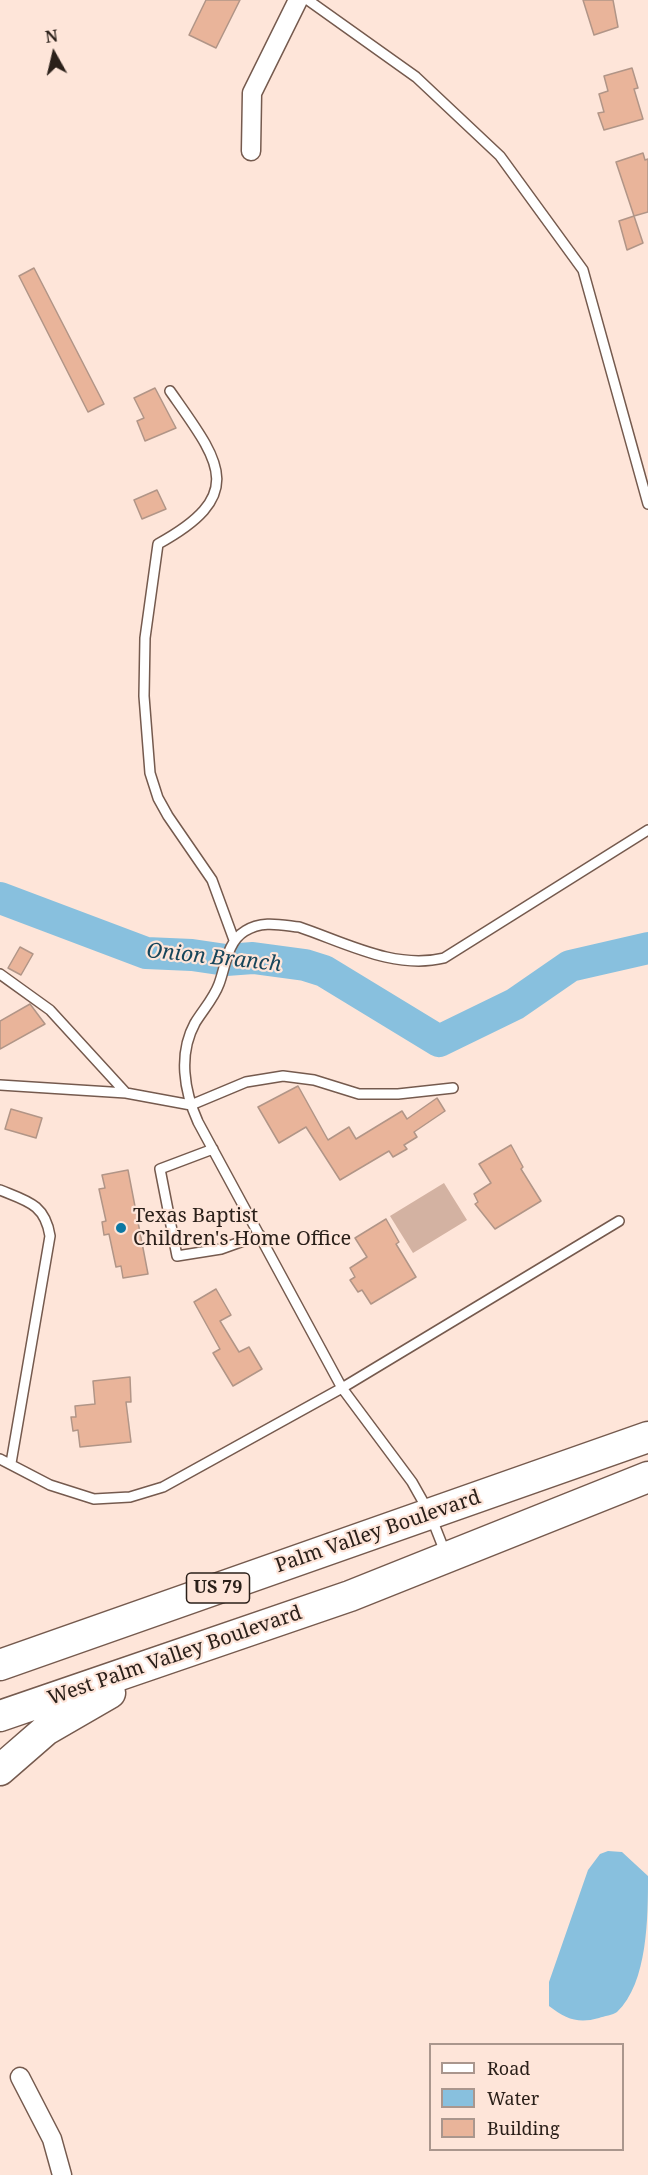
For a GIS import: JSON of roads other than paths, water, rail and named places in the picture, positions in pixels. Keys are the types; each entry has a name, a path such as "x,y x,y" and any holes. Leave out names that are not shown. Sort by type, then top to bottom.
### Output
{"highway":[{"name":"Palm Valley Boulevard","path":"2,1664 648,1437"},
{"name":"US 79","path":"447,1557 648,1477"},
{"name":"West Palm Valley Boulevard","path":"0,1716 350,1596 447,1557"},
{"path":"0,1770 46,1730 75,1712 207,1644"}],"street":[{"path":"251,151 252,93 298,0"},
{"path":"20,2077 52,2139 62,2175"}],"lane":[{"path":"308,0 416,77 500,156 583,270 648,504"},
{"path":"170,391 199,432 211,455 217,483 210,506 195,521 158,544 145,638 147,749 158,798 212,880 234,940"},
{"path":"447,1557 430,1515 412,1482 342,1388 213,1149 191,1105 185,1081 186,1048 196,1023 219,986 234,940 246,930 265,923 299,927 401,962 424,963 444,958 648,830"},
{"path":"0,974 50,1010 126,1093"},
{"path":"0,1085 126,1093 191,1105 246,1082 283,1076 307,1078 358,1094 398,1094 453,1088"},
{"path":"213,1149 160,1169 177,1256 220,1249 260,1235"},
{"path":"0,1190 38,1208 45,1216 50,1236 11,1463"},
{"path":"0,1459 50,1485 79,1496 94,1499 137,1496 177,1480 342,1388 619,1221"}],"water":[{"path":"608,1851 622,1852 648,1876 648,1910 640,1967 635,1984 617,2012 592,2020 572,2019 549,2006 549,1982 588,1870 600,1854"}],"waterway":[{"name":"Onion Branch","path":"0,898 146,953 192,955 226,960 253,958 305,965 324,971 439,1041 515,1004 570,966 648,948"}],"place":[{"name":"Texas Baptist Children's Home Office","path":"121,1228"}]}
